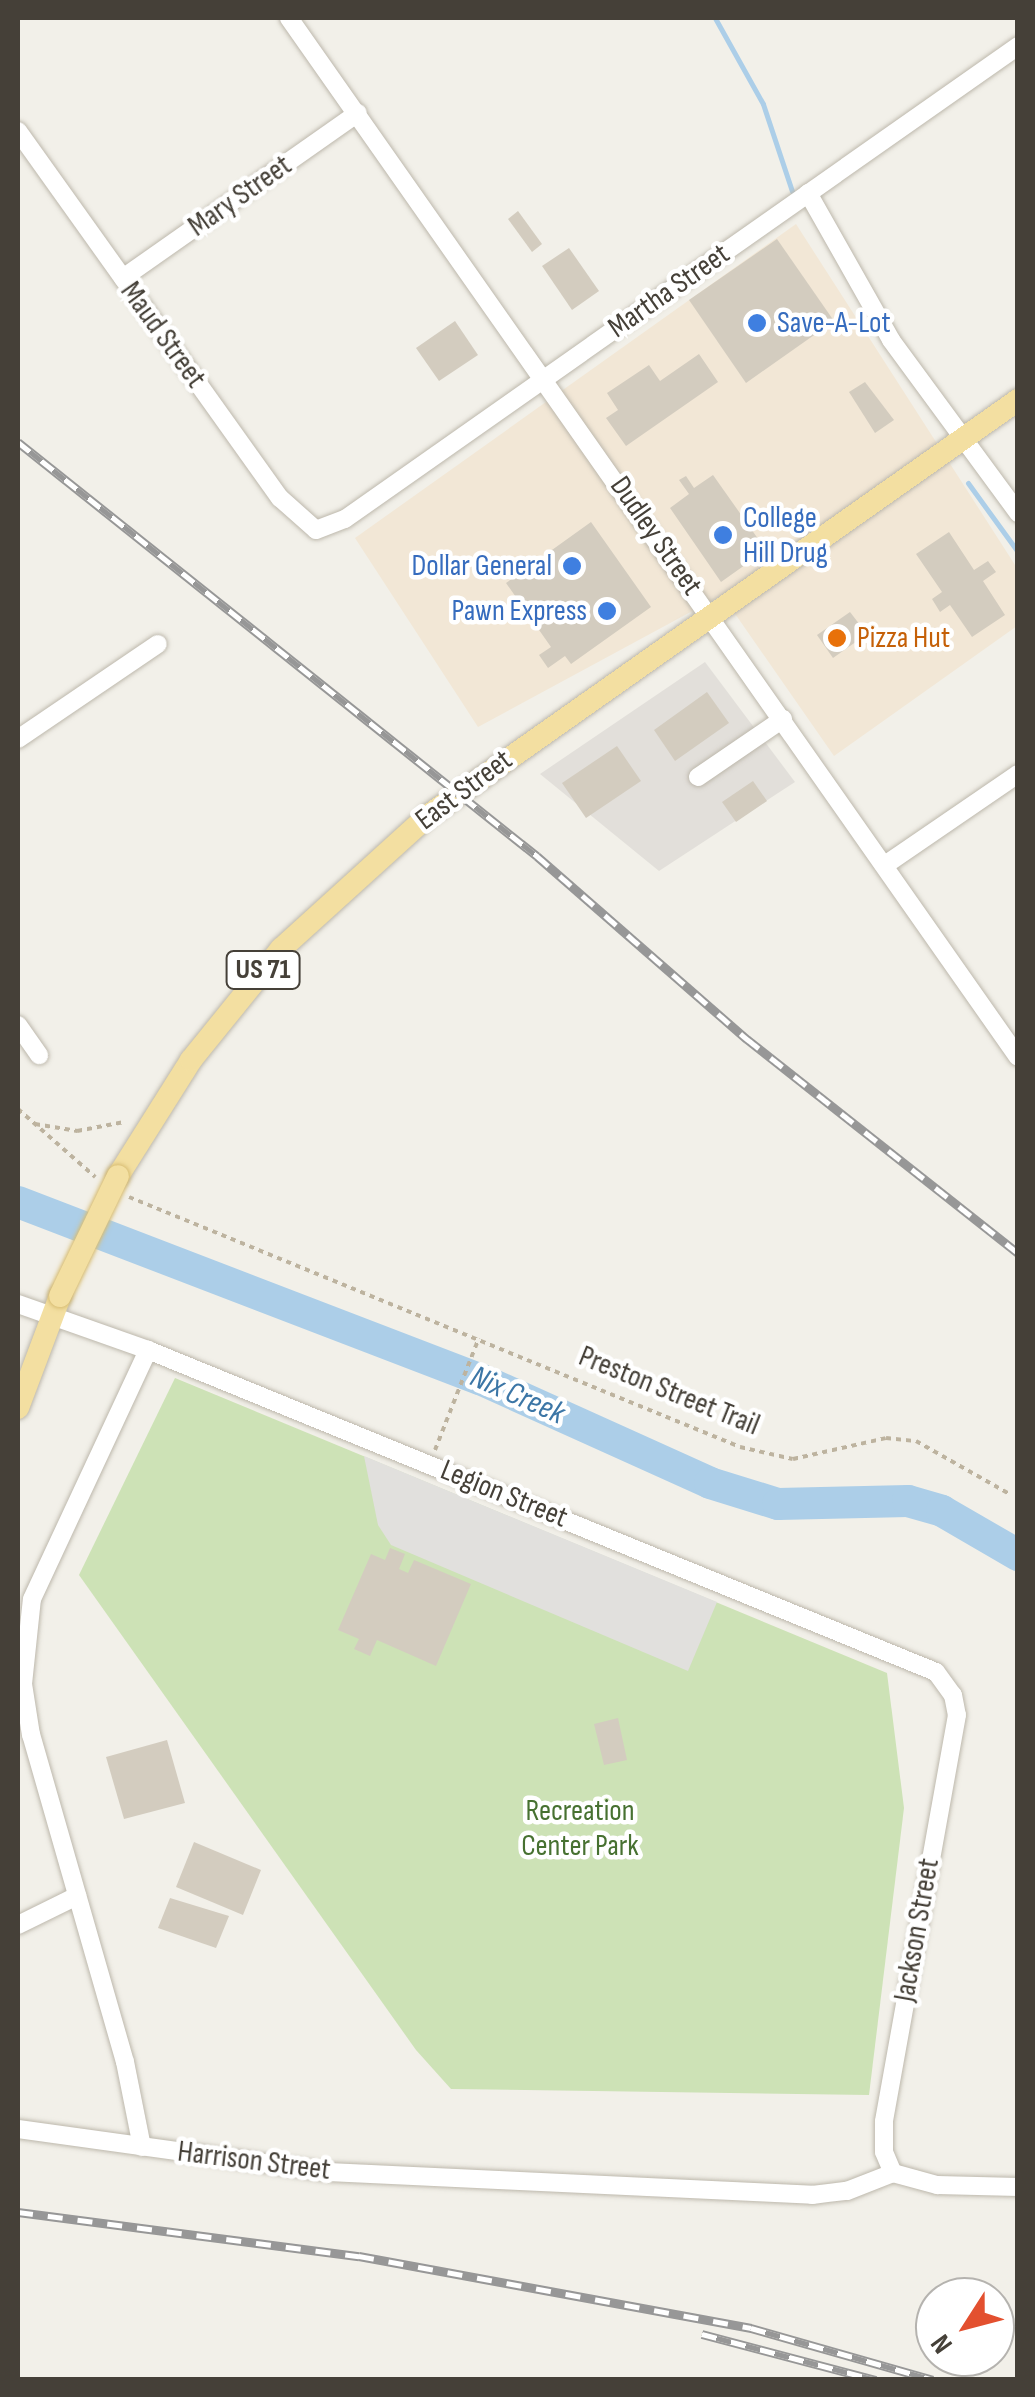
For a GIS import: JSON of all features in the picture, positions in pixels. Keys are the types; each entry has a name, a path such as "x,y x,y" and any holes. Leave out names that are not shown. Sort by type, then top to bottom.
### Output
{"main road":[{"name":"East Street","path":"56,1306 115,1184 192,1060 282,948 336,895 429,815 1018,400"},
{"name":"US 71","path":"18,1408 56,1306"}],"street":[{"name":"Dudley Street","path":"294,19 1018,1057"},
{"name":"Martha Street","path":"316,530 346,519 1018,46"},
{"name":"Mary Street","path":"122,278 358,114"},
{"name":"Maud Street","path":"18,131 280,498 316,530"},
{"path":"808,193 879,321 1018,513"},
{"path":"18,740 158,644"},
{"path":"698,778 784,718"},
{"path":"885,865 1018,774"},
{"path":"18,1025 39,1055"},
{"name":"Legion Street","path":"18,1304 56,1306 148,1350 918,1662 949,1687"},
{"name":"Harrison Street","path":"148,1350 111,1441 50,1553 25,1644 31,1735 115,2032 142,2146 328,2172 812,2195 847,2192 893,2173"},
{"name":"Jackson Street","path":"893,2173 884,2152 884,2122 957,1715 949,1687"},
{"path":"18,1925 78,1896"},
{"path":"18,2129 142,2146"},
{"path":"893,2173 937,2185 1018,2187"}],"path":[{"name":"Preston Street Trail","path":"18,1109 77,1166 115,1184 151,1209 479,1337 740,1447 793,1459 886,1438 916,1441 1011,1495"},
{"path":"35,1124 77,1130 124,1122"},
{"path":"442,1434 479,1337"}],"shaded area":[{"path":"796,224 1017,568 1017,626 834,756 722,595 478,727 355,538"},
{"path":"705,662 795,782 659,871 540,774"},
{"path":"364,1456 717,1602 688,1671 391,1545 378,1525"}],"green space":[{"name":"Recreation Center Park","path":"175,1378 887,1673 904,1808 869,2095 451,2089 416,2050 79,1575"}],"building":[{"path":"518,211 542,244 532,252 508,219"},
{"path":"777,239 834,321 746,383 689,300"},
{"path":"569,248 599,291 572,310 542,266"},
{"path":"455,321 478,355 439,381 416,348"},
{"path":"699,354 718,382 626,446 606,418 618,410 607,393 649,365 660,381"},
{"path":"865,382 894,420 875,433 849,392"},
{"path":"713,475 766,550 721,582 670,508 689,494 679,480 686,476 694,488"},
{"path":"591,522 651,607 571,664 565,656 548,668 539,655 551,647 506,583"},
{"path":"949,532 974,570 988,561 996,572 983,581 1005,615 972,637 950,605 940,612 932,599 942,592 916,554"},
{"path":"850,612 867,634 833,658 817,635"},
{"path":"707,692 729,723 675,761 654,730"},
{"path":"617,746 641,781 586,818 562,783"},
{"path":"753,781 767,801 736,822 722,802"},
{"path":"390,1548 405,1554 399,1569 408,1573 414,1560 471,1584 436,1666 377,1640 370,1656 354,1649 359,1639 338,1630 371,1554 385,1560"},
{"path":"618,1718 627,1760 604,1765 594,1724"},
{"path":"167,1740 185,1803 124,1819 106,1757"},
{"path":"194,1842 261,1870 243,1915 176,1887"},
{"path":"170,1898 229,1916 216,1948 158,1928"}],"waterway":[{"path":"715,18 763,104 792,191"},
{"path":"968,483 1018,552"},
{"name":"Nix Creek","path":"18,1202 480,1379 710,1483 778,1504 908,1501 942,1511 1018,1555"}],"railway":[{"path":"18,442 537,856 747,1039 1018,1253"},
{"path":"18,2212 359,2256 751,2328 933,2380"},
{"path":"702,2334 876,2380"}],"place":[{"name":"Save-A-Lot","path":"757,323"},
{"name":"College Hill Drug","path":"723,535"},
{"name":"Dollar General","path":"572,566"},
{"name":"Pawn Express","path":"607,611"},
{"name":"Pizza Hut","path":"837,638"}]}
